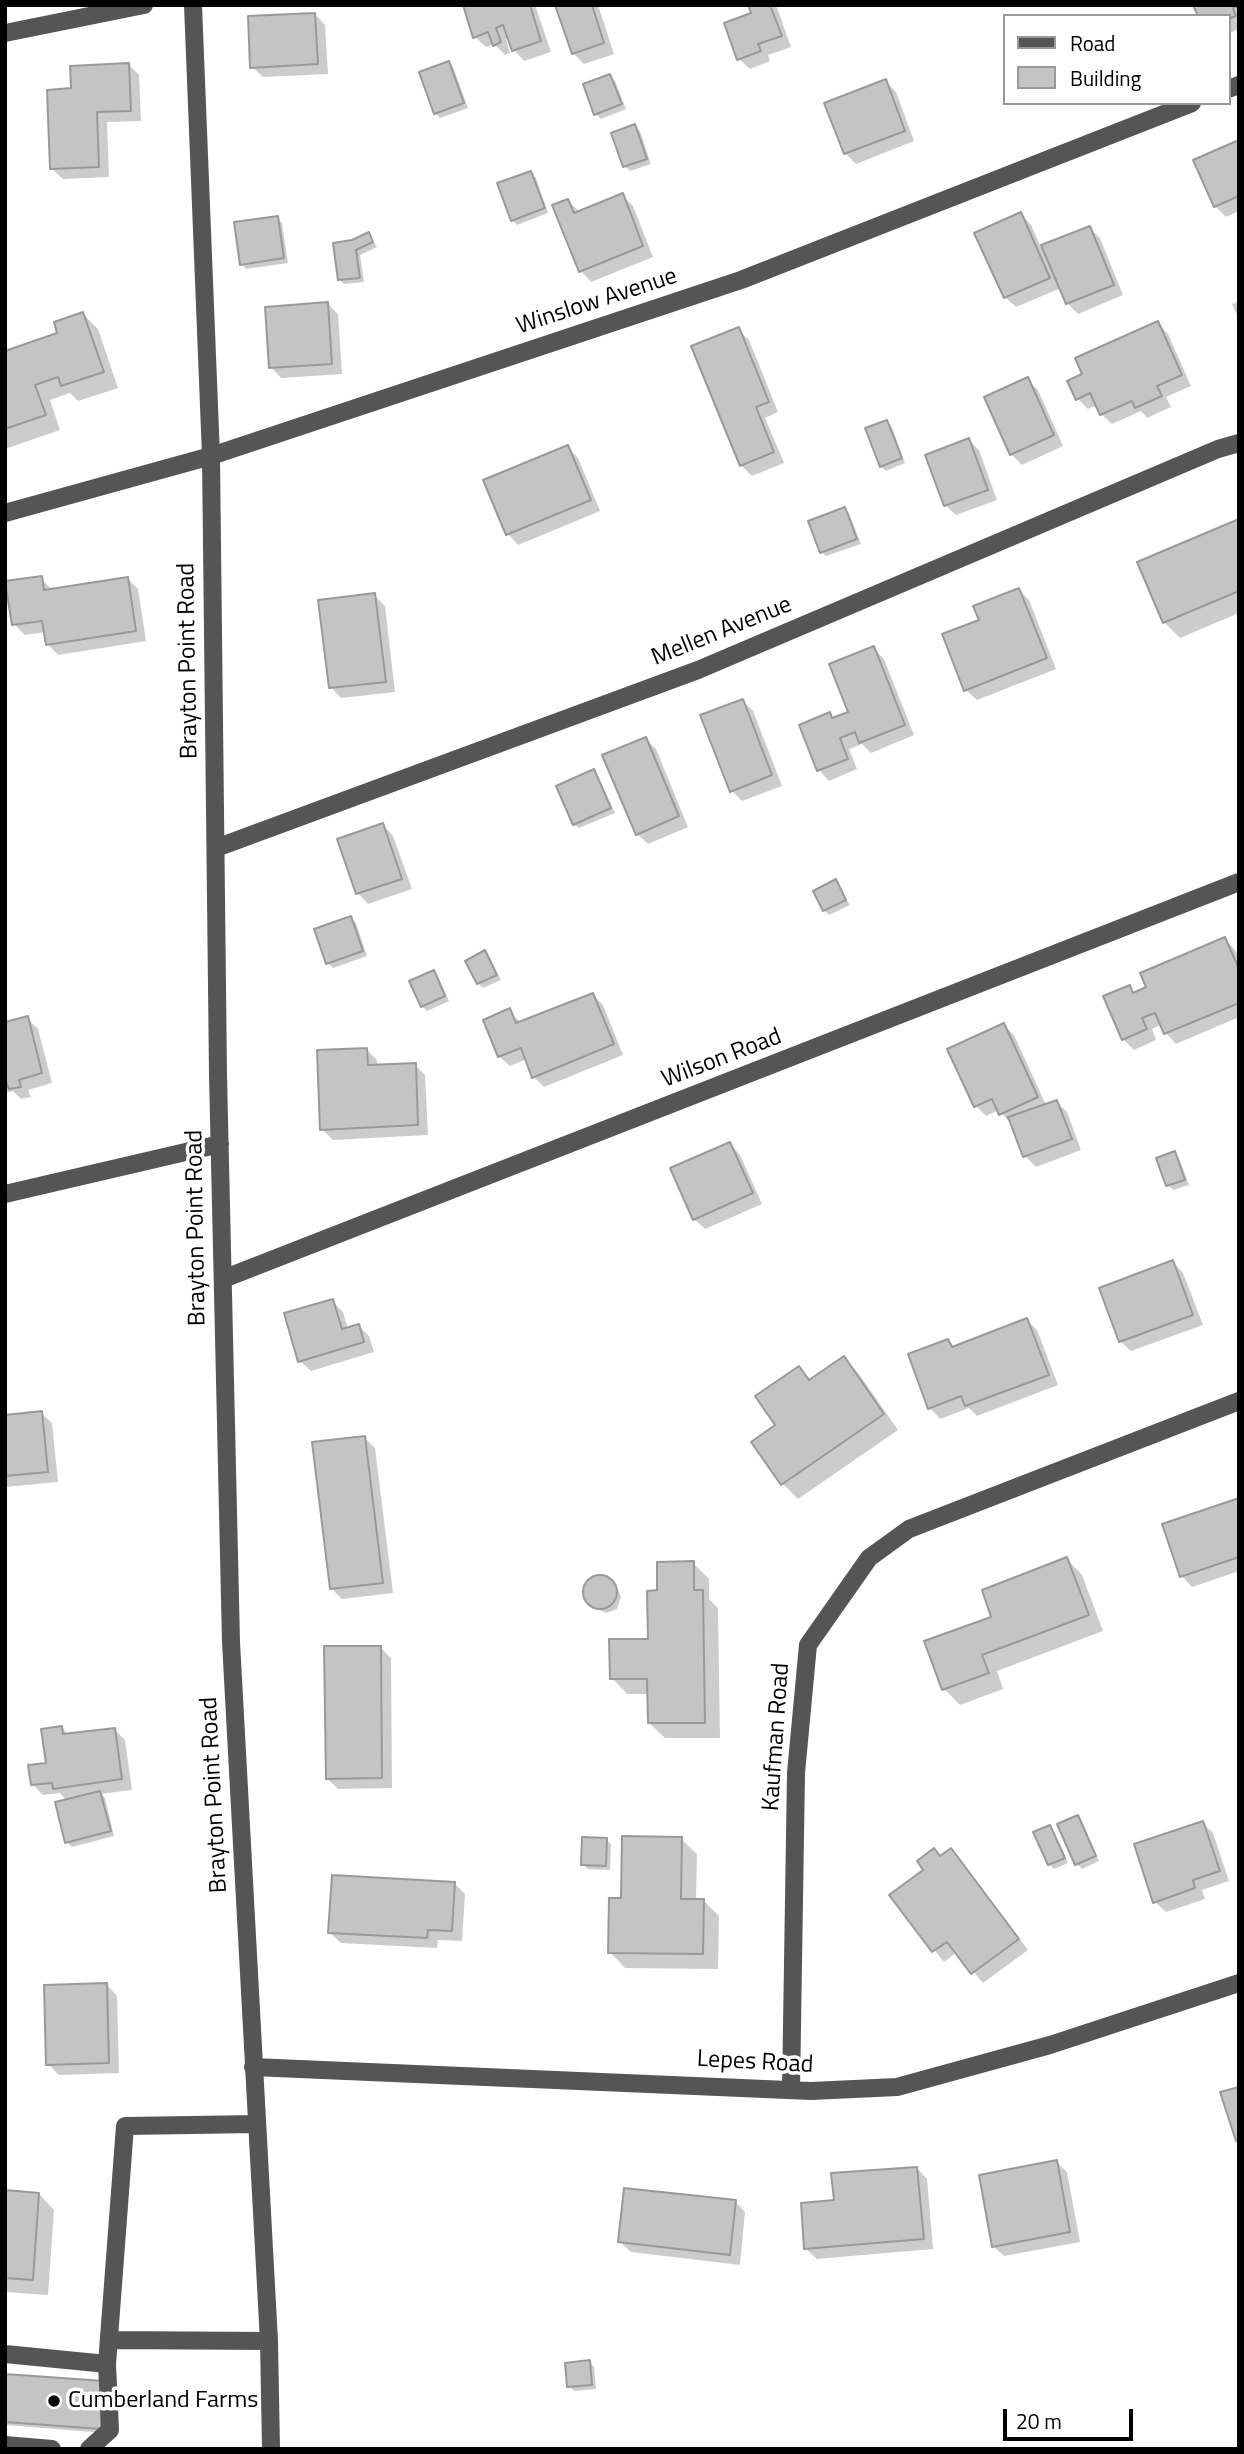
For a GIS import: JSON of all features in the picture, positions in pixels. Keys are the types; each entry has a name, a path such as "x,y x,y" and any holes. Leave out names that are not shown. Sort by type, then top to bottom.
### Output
{"street":[{"path":"5,33 144,5"},
{"name":"Brayton Point Road","path":"193,5 211,456 220,1144 231,1642 270,2341 271,2449"},
{"name":"Winslow Avenue","path":"5,513 211,456 741,280 1187,105"},
{"name":"Mellen Avenue","path":"216,848 698,670 1218,449 1239,443"},
{"name":"Wilson Road","path":"223,1279 1239,882"},
{"path":"5,1194 220,1144"},
{"name":"Kaufman Road","path":"791,2090 796,1773 808,1645 869,1558 909,1529 1239,1401"},
{"name":"Lepes Road","path":"253,2067 791,2090 897,2087 1050,2045 1239,1983"},
{"path":"89,2449 110,2430 107,2364 125,2126 257,2124"},
{"path":"109,2340 270,2341"},
{"path":"5,2354 107,2364"},
{"path":"5,2445 52,2449"}],"building":[{"path":"463,5 530,5 541,41 512,51 503,25 496,28 501,42 493,46 488,32 473,38"},
{"path":"555,5 592,5 604,43 572,54"},
{"path":"748,5 770,5 782,36 758,44 761,51 737,60 724,23 751,13"},
{"path":"1193,5 1239,5 1233,8 1236,16 1230,18 1230,14 1197,14"},
{"path":"315,13 318,64 250,68 248,16"},
{"path":"449,61 464,103 434,114 419,72"},
{"path":"129,63 131,111 97,112 99,167 50,169 47,90 71,88 70,66"},
{"path":"610,74 622,104 594,115 583,84"},
{"path":"886,79 905,131 844,154 824,103"},
{"path":"635,124 647,159 623,167 611,133"},
{"path":"1239,140 1239,196 1214,207 1193,160"},
{"path":"531,171 545,208 511,221 497,183"},
{"path":"623,193 643,246 579,272 552,205 568,199 574,213"},
{"path":"1021,212 1050,278 1004,298 974,233"},
{"path":"278,216 284,258 240,265 234,222"},
{"path":"1090,226 1114,285 1066,304 1041,245"},
{"path":"369,232 373,242 356,250 360,278 338,280 333,243 352,240"},
{"path":"328,302 332,364 269,368 265,307"},
{"path":"83,312 104,372 61,386 58,377 35,385 46,415 5,429 5,351 57,333 54,322"},
{"path":"1158,321 1182,375 1157,386 1162,396 1135,408 1132,401 1100,415 1090,393 1076,400 1067,381 1082,374 1075,358"},
{"path":"739,327 769,402 756,407 774,452 740,466 691,346"},
{"path":"1028,377 1054,435 1010,455 984,397"},
{"path":"887,420 902,458 880,467 865,428"},
{"path":"969,438 988,490 944,506 925,455"},
{"path":"568,445 591,500 506,535 483,480"},
{"path":"845,507 857,539 820,553 808,521"},
{"path":"1239,519 1239,591 1163,623 1137,562"},
{"path":"42,576 44,590 128,577 136,631 46,645 42,621 12,625 5,581"},
{"path":"1019,588 1047,658 964,691 942,634 979,620 973,606"},
{"path":"375,593 386,682 329,688 318,600"},
{"path":"874,646 905,725 859,743 855,732 840,738 848,759 817,771 799,725 830,712 832,718 848,712 829,664"},
{"path":"743,699 772,775 730,792 700,715"},
{"path":"646,737 679,816 636,835 602,755"},
{"path":"594,769 611,808 573,825 556,786"},
{"path":"383,823 402,879 356,894 337,839"},
{"path":"836,879 846,900 823,911 813,891"},
{"path":"351,916 363,951 326,964 314,929"},
{"path":"1225,937 1239,969 1239,1003 1164,1034 1155,1013 1142,1018 1147,1029 1122,1040 1103,996 1130,985 1133,993 1146,987 1140,973"},
{"path":"485,950 497,975 477,984 465,961"},
{"path":"434,970 445,996 421,1007 409,981"},
{"path":"593,993 614,1044 532,1078 521,1048 498,1057 483,1020 510,1008 516,1023"},
{"path":"28,1016 42,1073 19,1080 21,1087 9,1089 5,1080 5,1022"},
{"path":"1004,1023 1038,1097 999,1115 992,1099 974,1107 947,1049"},
{"path":"367,1048 368,1065 416,1063 418,1125 320,1130 317,1050"},
{"path":"1057,1100 1072,1139 1023,1157 1008,1117"},
{"path":"730,1142 753,1193 693,1220 670,1168"},
{"path":"1175,1151 1185,1180 1166,1186 1156,1158"},
{"path":"1173,1260 1193,1315 1119,1342 1099,1288"},
{"path":"333,1299 342,1329 359,1324 364,1342 298,1362 284,1313"},
{"path":"1027,1318 1049,1375 965,1406 961,1396 928,1409 908,1354 948,1339 952,1347"},
{"path":"844,1356 884,1414 781,1485 751,1442 775,1425 755,1396 799,1366 809,1380"},
{"path":"42,1411 48,1472 5,1476 5,1415"},
{"path":"365,1436 383,1583 330,1589 312,1442"},
{"path":"1239,1498 1239,1557 1180,1577 1162,1524"},
{"path":"1067,1557 1089,1615 982,1655 989,1673 942,1690 924,1641 991,1617 982,1590"},
{"path":"694,1561 694,1590 703,1590 705,1723 648,1723 647,1679 610,1679 609,1639 648,1639 647,1591 657,1590 657,1562"},
{"path":"600,1575 612,1580 617,1592 612,1604 600,1609 588,1604 583,1592 588,1580"},
{"path":"324,1646 381,1646 382,1778 326,1779"},
{"path":"62,1726 63,1734 115,1728 122,1779 53,1789 52,1783 31,1785 28,1765 46,1763 41,1729"},
{"path":"100,1791 111,1831 65,1843 55,1802"},
{"path":"1078,1815 1096,1856 1075,1865 1057,1824"},
{"path":"1203,1821 1220,1871 1193,1880 1195,1888 1153,1903 1134,1844"},
{"path":"1050,1825 1065,1858 1048,1865 1033,1832"},
{"path":"622,1836 682,1837 681,1899 704,1899 703,1954 608,1953 609,1898 621,1898"},
{"path":"582,1837 607,1838 606,1866 581,1865"},
{"path":"934,1848 940,1856 951,1848 1019,1939 971,1974 947,1942 932,1952 889,1895 923,1870 917,1861"},
{"path":"332,1875 455,1882 452,1931 428,1930 427,1938 328,1933"},
{"path":"107,1983 109,2063 46,2065 44,1985"},
{"path":"1239,2087 1239,2140 1236,2141 1220,2092"},
{"path":"1057,2160 1070,2232 992,2247 979,2175"},
{"path":"917,2167 924,2239 804,2249 801,2203 834,2200 831,2173"},
{"path":"624,2188 736,2200 730,2255 618,2242"},
{"path":"5,2190 39,2193 33,2280 5,2278"},
{"path":"590,2360 592,2385 567,2387 565,2363"},
{"name":"Cumberland Farms","path":"5,2374 104,2381 101,2429 5,2422"}],"place":[{"name":"Cumberland Farms","path":"54,2401"}]}
